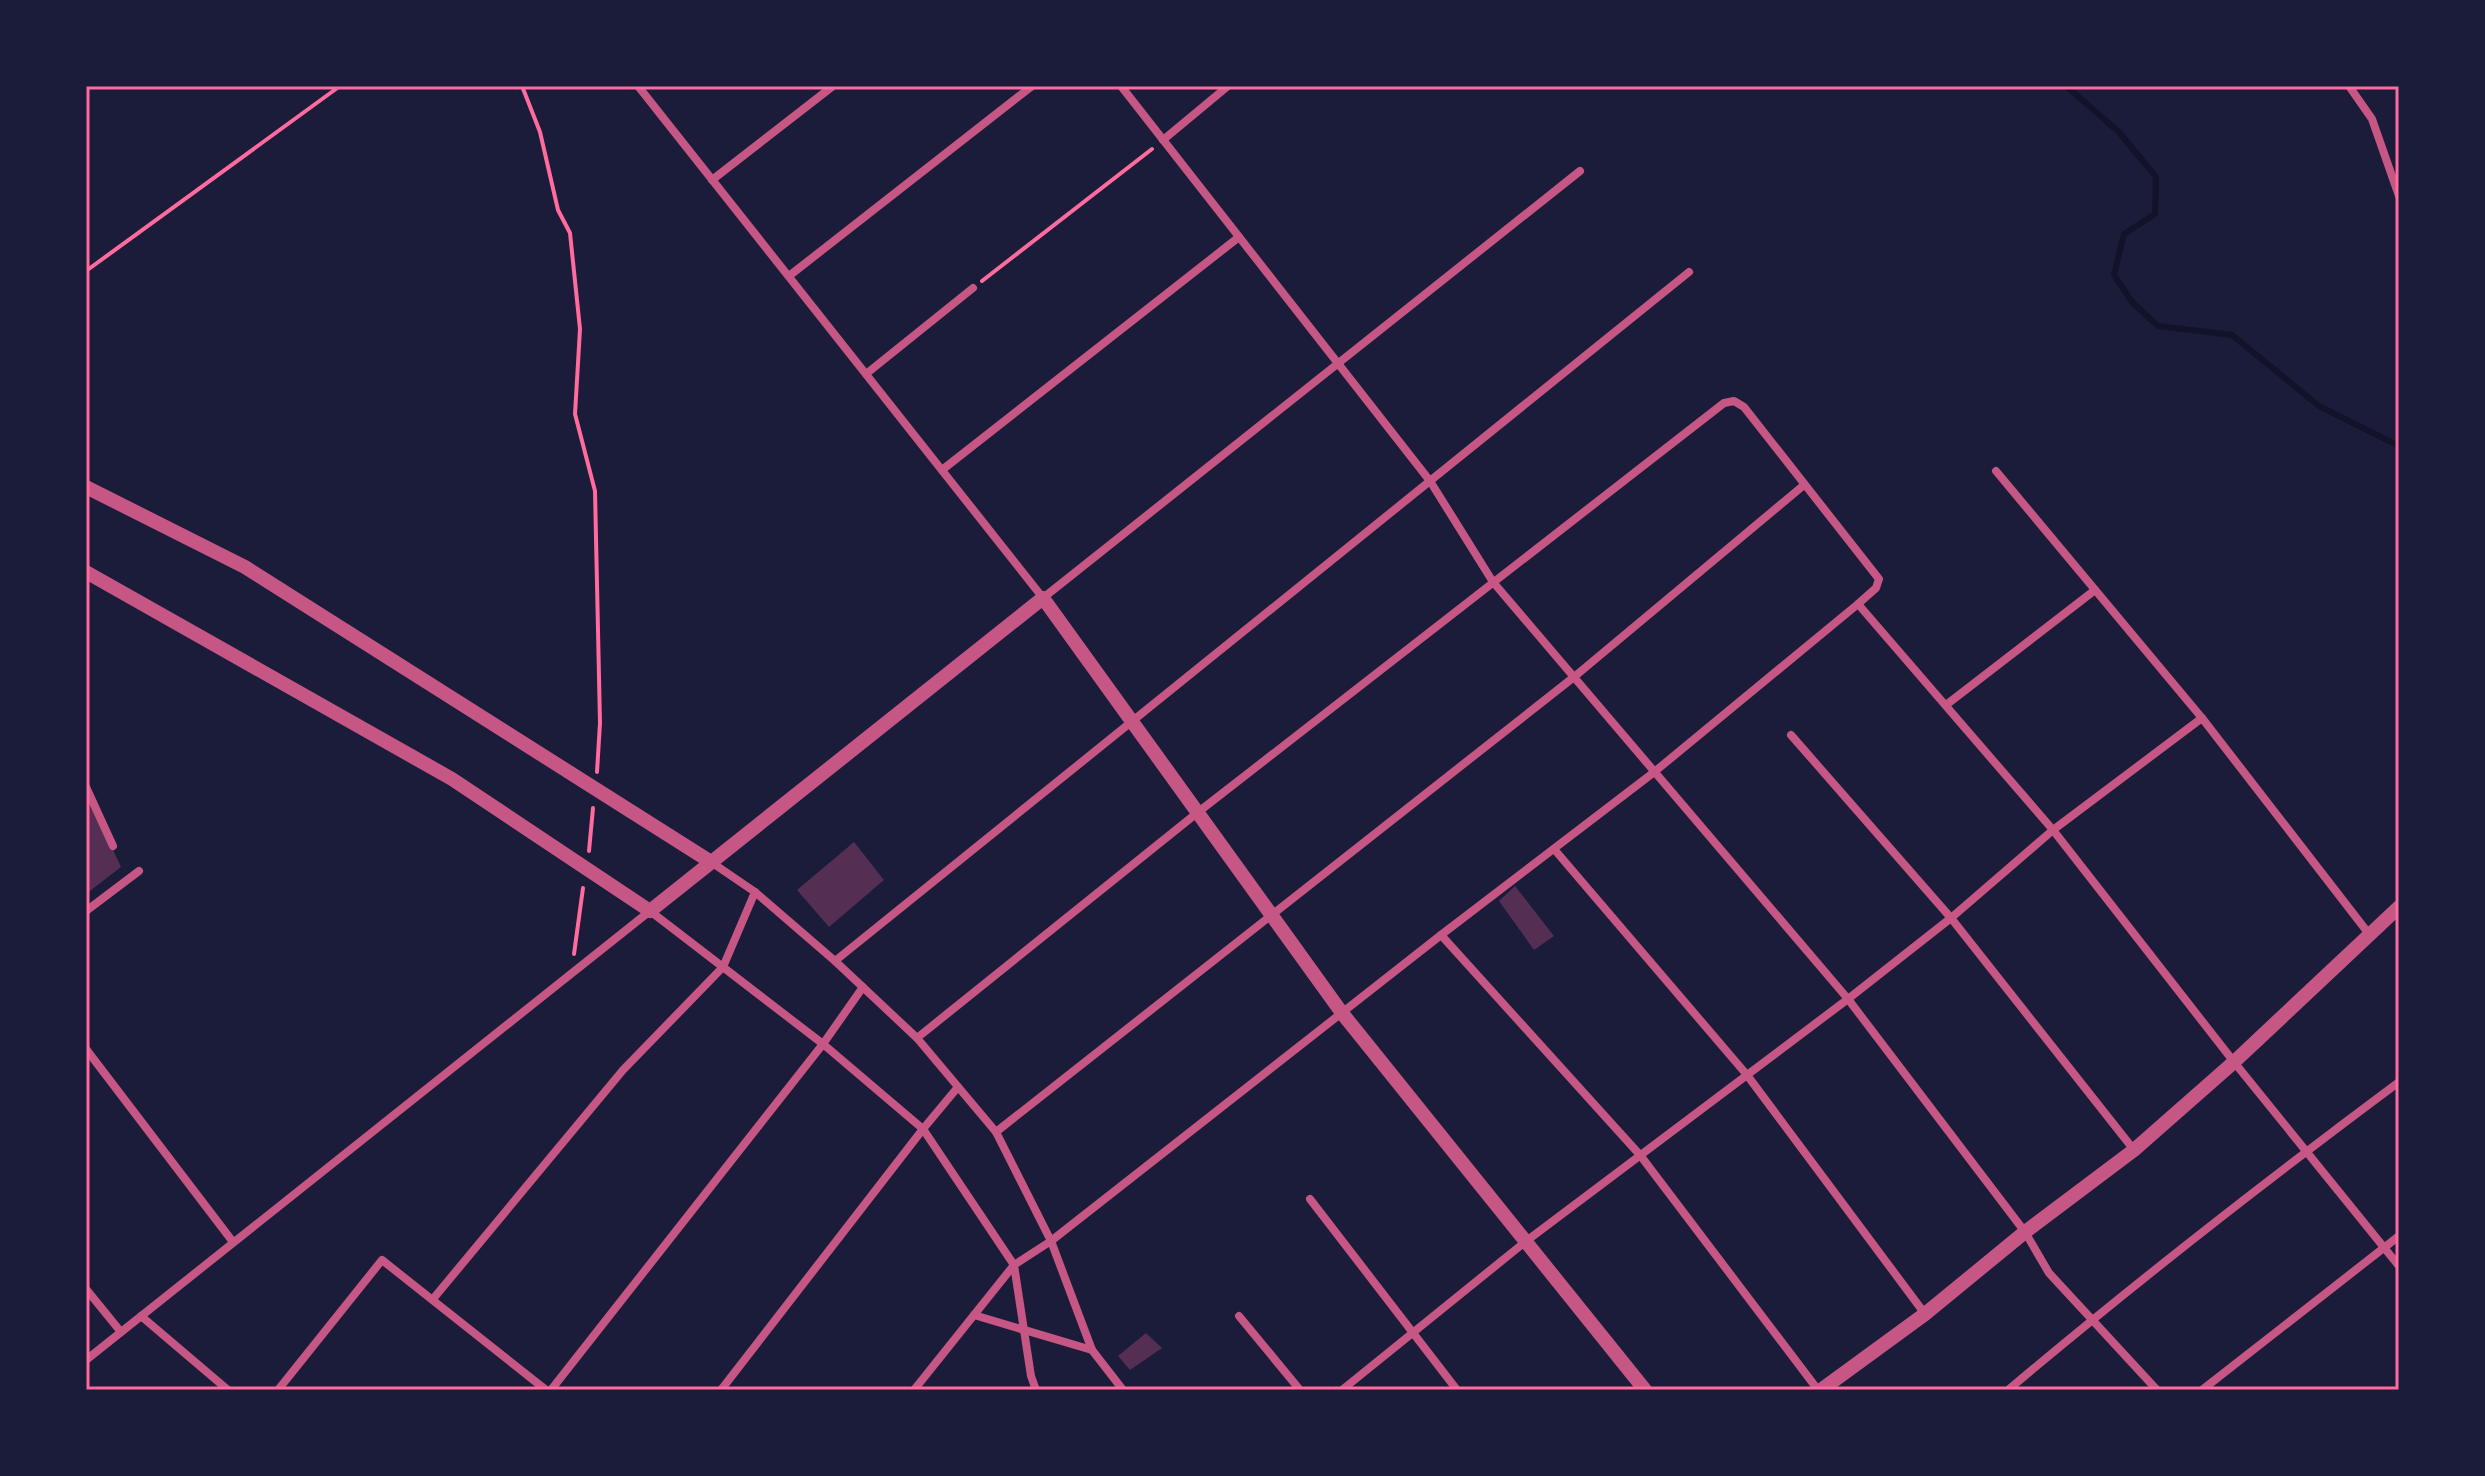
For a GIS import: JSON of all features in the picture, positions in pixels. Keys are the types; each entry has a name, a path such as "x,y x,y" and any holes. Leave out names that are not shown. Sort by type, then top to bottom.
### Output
{"street":[{"path":"638,86 1043,598 1342,1013 1645,1390"},
{"path":"712,180 833,86"},
{"path":"789,276 1032,86"},
{"path":"1121,86 1430,481 1493,582 1848,999 2025,1232 2049,1273 2157,1390"},
{"path":"1163,140 1228,86"},
{"path":"2349,86 2372,119 2399,196"},
{"path":"86,1360 1580,171"},
{"path":"942,470 1239,237"},
{"path":"835,961 1689,272"},
{"path":"866,374 973,288"},
{"path":"914,1390 1014,1265 1051,1241 1653,773 1858,604 1876,588 1879,579 1744,407 1734,401 1724,403 1197,813 917,1038"},
{"path":"1996,471 2202,718 2369,934"},
{"path":"996,1132 1574,677 1804,485"},
{"path":"86,487 245,567 596,787 755,892 835,961 917,1038 996,1132 1051,1241 1092,1350 1123,1390"},
{"path":"86,572 452,779 650,911 823,1044 923,1129 1014,1265 1031,1376 1036,1390"},
{"path":"1946,705 2095,590"},
{"path":"1858,604 2053,830 2234,1062 2399,1266"},
{"path":"1342,1390 1525,1242 1848,999 1951,918 2053,830 2202,718"},
{"path":"1791,735 1951,918 2134,1150"},
{"path":"86,787 113,846"},
{"path":"1554,849 1747,1075 1925,1314"},
{"path":"86,911 139,871"},
{"path":"433,1299 623,1070 723,967 755,892"},
{"path":"1441,935 1640,1155 1819,1390 1925,1314 2025,1232 2134,1150 2234,1062 2399,907"},
{"path":"278,1390 382,1260 548,1390 823,1044 863,987"},
{"path":"86,1049 233,1242"},
{"path":"2008,1390 2092,1320 2399,1082"},
{"path":"721,1390 958,1087"},
{"path":"1310,1199 1457,1390"},
{"path":"2202,1390 2399,1236"},
{"path":"86,1289 121,1332"},
{"path":"974,1315 1092,1350"},
{"path":"141,1316 228,1390"},
{"path":"1239,1316 1300,1390"},
{"path":"209,1390 215,1381"}],"path":[{"path":"86,271 340,86"},
{"path":"522,86 540,132 558,210 570,233 580,329 575,414 595,491 600,709 596,787 587,869 575,931 573,972"},
{"path":"973,288 1163,140"}],"building":[{"path":"86,792 121,867 86,894"},
{"path":"854,842 884,880 829,927 797,890"},
{"path":"1515,886 1554,936 1534,950 1499,901"},
{"path":"1146,1333 1162,1348 1130,1370 1118,1356"}],"waterway":[{"path":"2066,86 2119,132 2156,177 2155,214 2124,234 2114,275 2132,302 2158,326 2232,335 2319,406 2399,446"}]}
